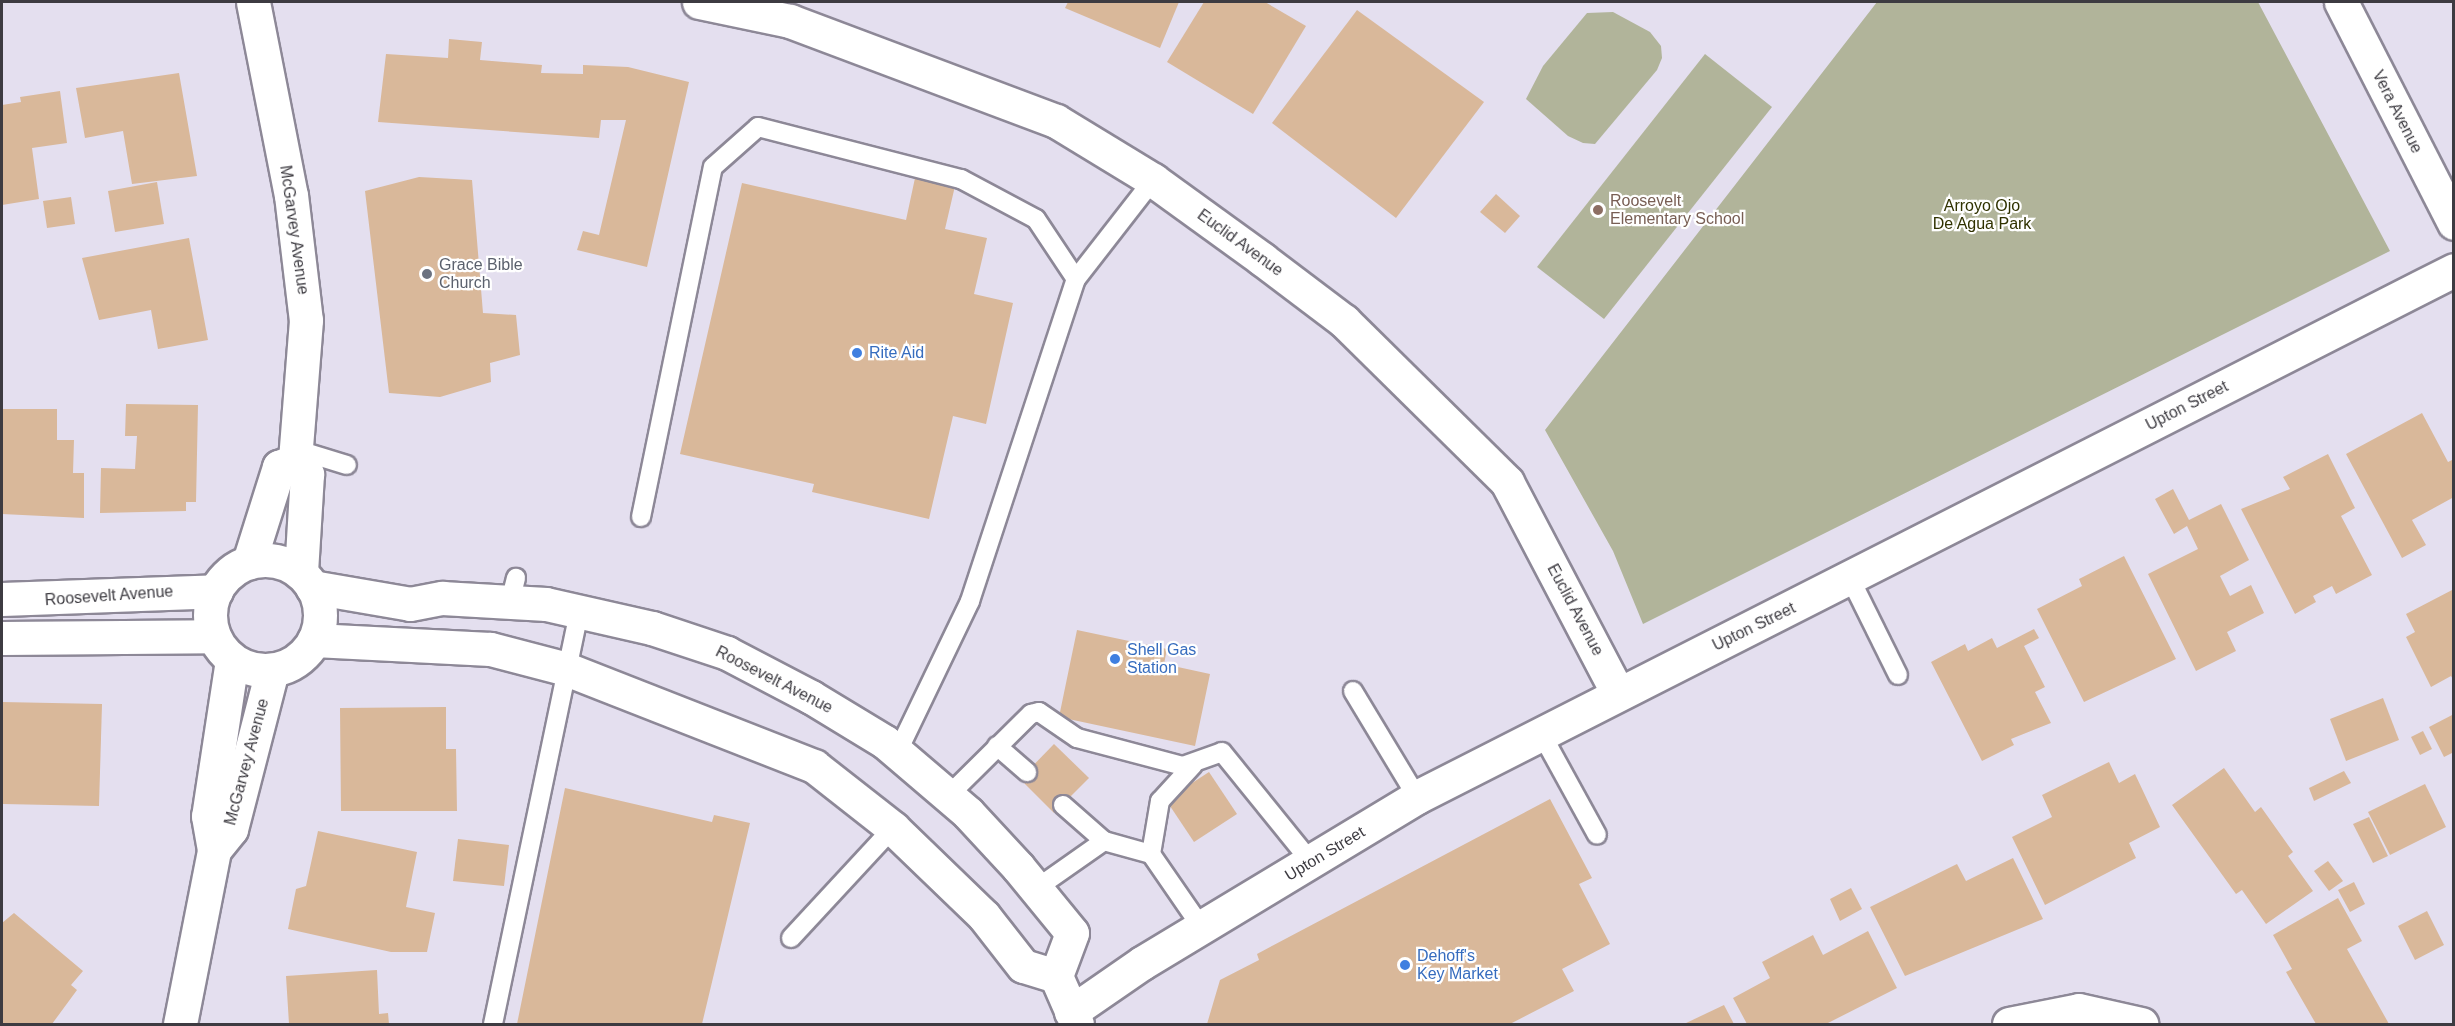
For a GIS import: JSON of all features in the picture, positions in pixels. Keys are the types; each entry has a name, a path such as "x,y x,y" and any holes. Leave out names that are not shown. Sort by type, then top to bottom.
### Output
{"street":[{"name":"McGarvey Avenue","path":"253,2 291,195 306,320 297,455 307,474 307,579"},
{"name":"Euclid Avenue","path":"699,2 790,21 1056,121 1153,180 1344,321 1507,482 1618,693"},
{"name":"Vera Avenue","path":"2341,2 2454,223"},
{"name":"Upton Street","path":"1068,1020 1202,928 1417,797 1618,693 1851,580 2454,270"},
{"path":"249,561 279,467 297,455"},
{"path":"2,638 223,648 272,670 304,654 314,639 319,604 307,579 285,563 249,561 232,570 216,591 210,618 223,648"},
{"name":"Roosevelt Avenue","path":"307,579 410,604 513,590 579,611 651,628 727,653 811,697 897,753 948,795 1037,888 1072,933 1056,976"},
{"name":"Roosevelt Avenue","path":"2,600 216,591"},
{"path":"314,639 490,649 567,669 814,766 893,828 984,916 1023,966 1056,976 1068,1020"},
{"name":"McGarvey Avenue","path":"180,1024 214,850 208,816 223,648"},
{"name":"McGarvey Avenue","path":"214,850 231,829 272,670"},
{"path":"2009,1024 2079,1010 2141,1024"}],"lane":[{"path":"641,517 713,167 758,127 961,179 1036,219 1076,279"},
{"path":"897,753 970,601 1076,279 1153,180"},
{"path":"297,455 346,465"},
{"path":"1851,580 1898,675"},
{"path":"493,1024 579,611"},
{"path":"1353,692 1417,797"},
{"path":"948,795 1031,714 1039,712 1077,738 1183,766 1192,765"},
{"path":"1541,733 1596,835"},
{"path":"997,746 1027,772"},
{"path":"1151,854 1160,801 1192,765 1213,752 1230,757 1311,862"},
{"path":"1063,805 1104,841 1151,854 1202,928"},
{"path":"791,938 893,828"},
{"path":"1037,888 1104,841"}],"green space":[{"name":"Arroyo Ojo De Agua Park","path":"1877,2 2258,2 2390,251 1643,624 1613,551 1545,430"},
{"path":"1613,12 1650,32 1661,46 1662,58 1657,70 1595,144 1583,143 1568,136 1526,99 1543,66 1587,13"},
{"path":"1705,54 1772,107 1604,319 1537,267"}],"building":[{"path":"1068,2 1179,2 1160,48 1065,8"},
{"path":"1204,2 1265,2 1306,26 1253,114 1167,62"},
{"path":"1357,10 1484,102 1396,218 1272,123"},
{"path":"449,39 482,42 480,60 542,65 541,73 583,74 583,65 628,67 689,82 647,267 577,250 583,231 599,235 626,120 601,120 599,138 378,122 386,54 448,58"},
{"path":"179,73 197,176 132,184 123,131 85,138 76,88"},
{"path":"60,91 67,143 32,148 39,199 2,205 2,105 21,102 20,97"},
{"name":"Grace Bible Church","path":"419,177 472,180 483,313 516,315 520,355 490,363 491,382 440,397 389,393 365,191"},
{"path":"915,178 955,186 945,229 987,238 974,294 1013,303 986,424 953,416 929,519 812,492 814,484 680,454 742,183 906,220"},
{"path":"157,182 164,224 115,232 108,191"},
{"path":"1496,194 1520,216 1505,233 1480,212"},
{"path":"71,197 75,224 47,228 43,201"},
{"path":"189,238 208,340 158,349 151,310 99,320 82,258"},
{"path":"126,404 198,405 196,502 186,502 186,511 100,513 101,468 135,469 137,436 125,436"},
{"path":"2,409 57,409 57,440 74,440 73,473 84,473 84,518 2,514"},
{"path":"2422,413 2448,462 2454,459 2454,497 2412,520 2426,545 2402,558 2346,454"},
{"path":"2328,454 2355,508 2341,516 2372,575 2336,594 2332,586 2313,596 2316,602 2295,614 2241,509 2290,489 2283,477"},
{"path":"2173,489 2189,520 2221,504 2249,560 2220,576 2230,596 2251,585 2264,613 2227,632 2236,651 2196,671 2148,574 2198,549 2187,526 2174,534 2155,499"},
{"path":"2124,556 2176,659 2084,702 2037,609 2082,586 2079,579"},
{"path":"2454,589 2454,681 2451,676 2431,687 2406,637 2415,632 2406,614"},
{"path":"2034,629 2039,638 2024,646 2045,687 2035,692 2051,723 2011,739 2014,745 1982,761 1931,662 1965,644 1968,651 1992,638 1997,648"},
{"path":"1077,630 1167,649 1164,664 1210,674 1195,746 1059,717"},
{"path":"2383,698 2399,740 2346,761 2330,719"},
{"path":"2,702 102,704 99,806 3,804"},
{"path":"446,707 446,749 456,749 457,811 341,811 340,708"},
{"path":"2454,714 2454,752 2444,757 2429,727"},
{"path":"2423,731 2432,749 2420,755 2411,737"},
{"path":"1054,744 1089,778 1054,813 1020,779"},
{"path":"2109,762 2119,783 2135,774 2160,827 2129,843 2136,858 2045,905 2012,837 2052,817 2042,795"},
{"path":"2224,768 2255,812 2261,807 2293,852 2288,856 2313,891 2266,924 2242,890 2236,894 2172,805"},
{"path":"2344,771 2351,783 2314,801 2309,788"},
{"path":"1209,772 1237,814 1194,842 1166,800"},
{"path":"2425,784 2446,827 2390,855 2368,812"},
{"path":"565,788 712,822 714,815 750,823 702,1024 517,1024"},
{"path":"1550,799 1592,878 1579,884 1610,944 1562,969 1574,991 1510,1024 1207,1024 1220,980 1259,960 1257,954"},
{"path":"2369,817 2388,856 2373,863 2353,824"},
{"path":"318,831 417,852 406,907 435,913 427,952 391,952 288,929 296,889 306,886"},
{"path":"458,839 509,845 504,886 453,881"},
{"path":"2013,858 2043,919 1905,976 1870,907 1957,864 1966,881"},
{"path":"2328,861 2343,881 2329,891 2314,871"},
{"path":"2354,882 2365,904 2350,912 2338,890"},
{"path":"1851,888 1862,909 1840,921 1830,899"},
{"path":"2338,898 2362,941 2347,949 2389,1024 2316,1024 2286,972 2292,969 2273,935"},
{"path":"2427,911 2444,945 2415,960 2398,926"},
{"path":"14,913 83,971 71,985 77,990 52,1024 2,1024 2,923"},
{"path":"1868,931 1897,988 1826,1024 1747,1024 1733,998 1770,978 1762,962 1813,935 1823,955"},
{"path":"377,970 379,1014 388,1013 389,1024 289,1024 286,976"},
{"path":"1724,1005 1734,1024 1684,1024"}],"place":[{"name":"Roosevelt Elementary School","path":"1598,210"},
{"name":"Grace Bible Church","path":"427,274"},
{"name":"Rite Aid","path":"857,353"},
{"name":"Shell Gas Station","path":"1115,659"},
{"name":"Dehoff's Key Market","path":"1405,965"}]}
